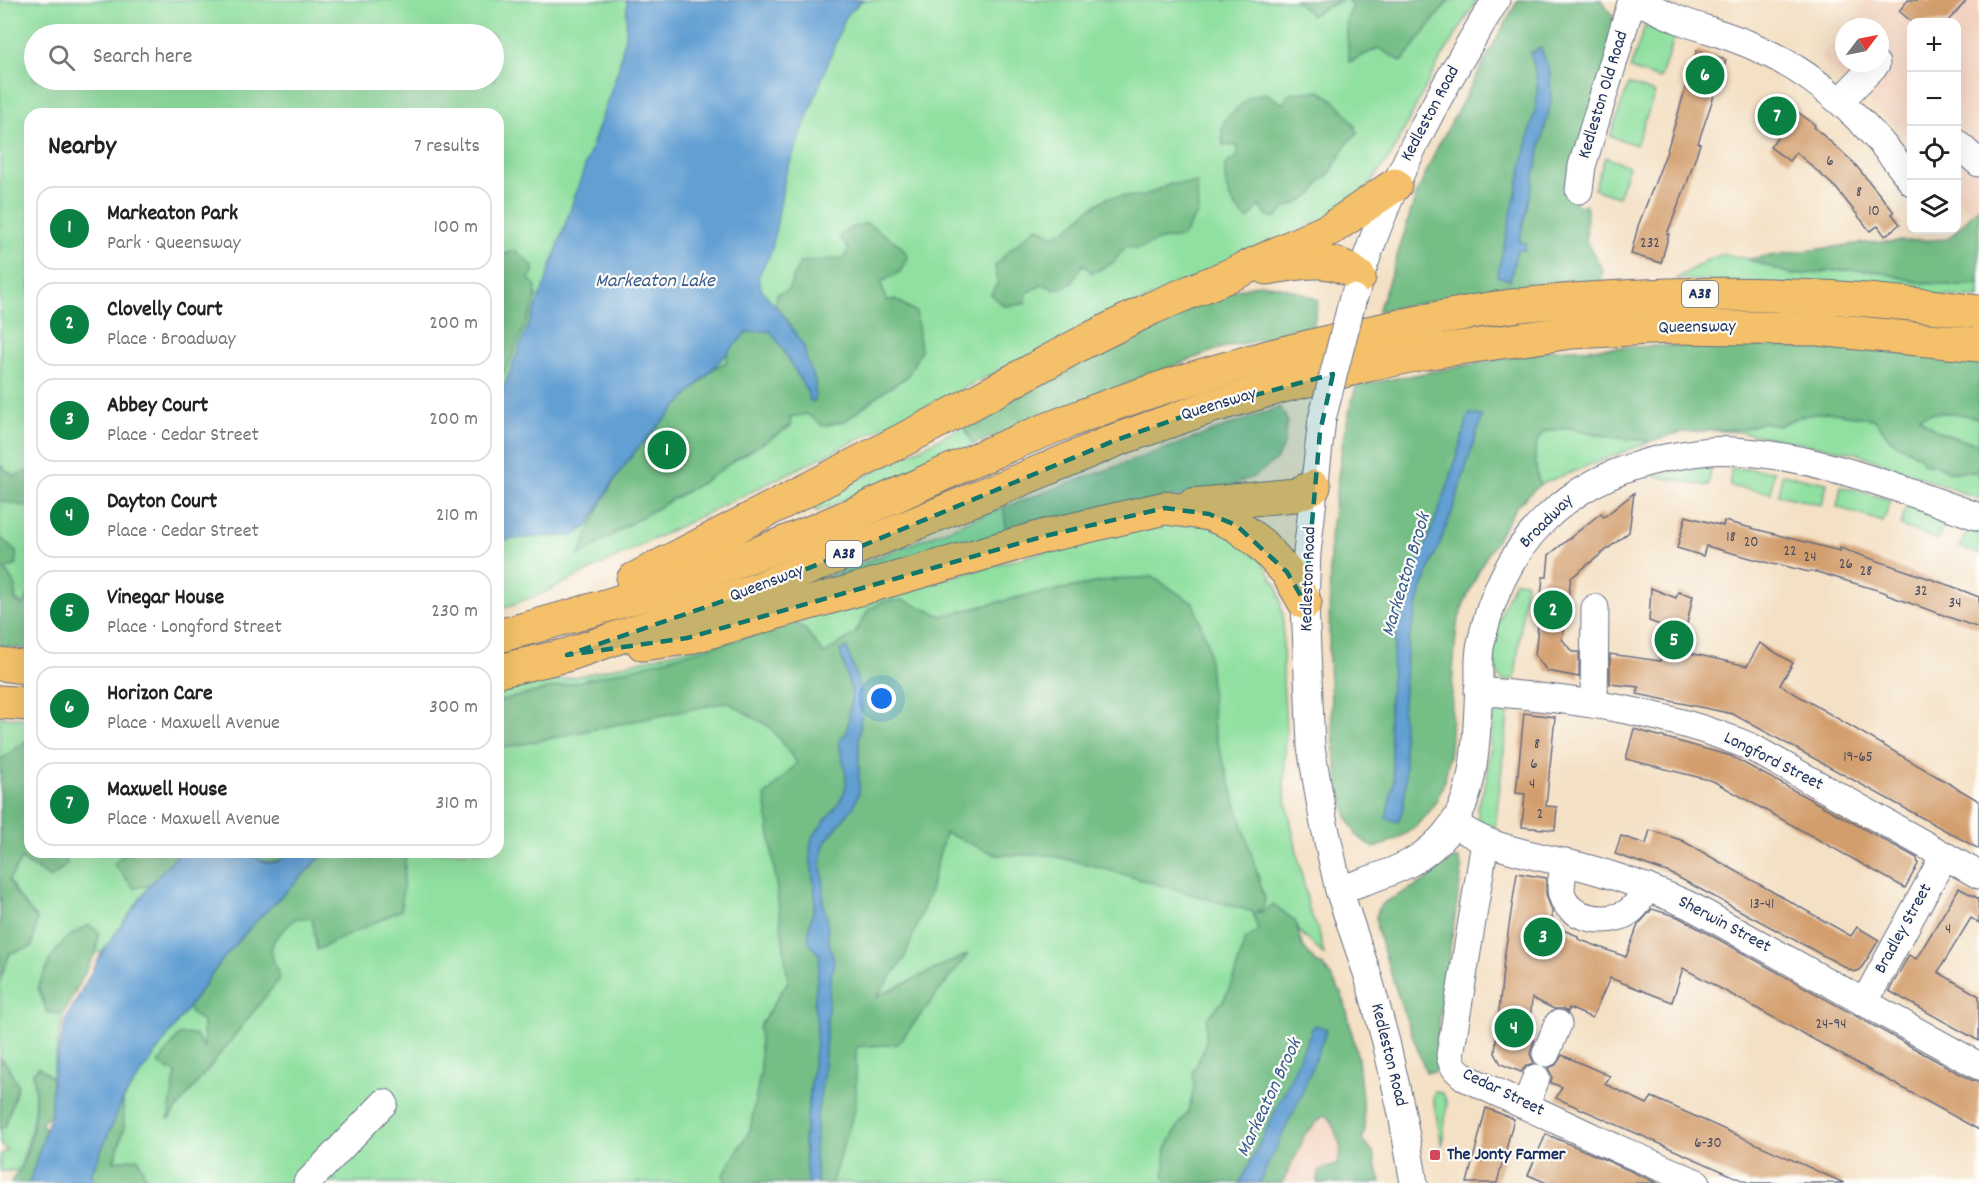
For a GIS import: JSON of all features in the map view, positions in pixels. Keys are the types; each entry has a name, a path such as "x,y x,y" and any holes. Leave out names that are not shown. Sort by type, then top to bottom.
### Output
{"highway":[{"path":"557,621 604,594 945,418 1084,342 1152,308 1332,228 1395,185"},
{"path":"1235,273 1317,262 1336,263 1351,270 1356,288"},
{"name":"Queensway","path":"504,634 557,621 693,577 799,537 1072,420 1206,373 1304,347 1401,326 1538,303 1685,294 1745,293 1886,301 1979,312"},
{"name":"Queensway","path":"504,670 567,655 762,588 1116,440 1207,408 1368,365 1434,351 1572,332 1670,327 1817,329 1979,345"},
{"path":"567,655 687,638 1045,536 1166,508 1227,500 1295,495 1314,487"},
{"path":"1166,508 1209,514 1236,525 1250,535 1280,564 1305,603"},
{"path":"0,664 24,667"},
{"path":"0,702 24,704"}],"street":[{"name":"Kedleston Road","path":"1414,1183 1386,1041 1368,976 1339,890 1323,819 1311,747 1305,603 1307,553 1322,419 1356,288 1412,147 1454,69 1496,0"},
{"path":"1634,0 1758,48 1804,73 1840,101 1895,159 1910,180"},
{"name":"Kedleston Old Road","path":"1578,190 1582,166 1634,0"},
{"path":"1840,101 1868,72"},
{"path":"1961,147 1979,163"},
{"name":"Broadway","path":"1339,890 1409,865 1434,847 1454,823 1467,790 1473,761 1480,646 1492,599 1509,564 1526,540 1565,501 1580,490 1627,469 1678,456 1734,451 1797,460 1891,486 1979,517"},
{"path":"1594,703 1595,608"},
{"name":"Longford Street","path":"1478,691 1594,703 1712,730 1751,747 1979,875"},
{"name":"Sherwin Street","path":"1454,823 1485,842 1565,862 1646,887 1691,906 1979,1066"},
{"name":"Cedar Street","path":"1485,842 1450,1055 1456,1071 1466,1078 1696,1183"},
{"name":"Bradley Street","path":"1864,1003 1944,856"},
{"path":"1565,862 1561,892 1565,903 1573,910 1588,917 1613,919 1624,915 1638,902 1646,887"},
{"path":"1546,1053 1558,1024"},
{"path":"1526,1105 1536,1078"},
{"path":"307,1183 384,1103"}],"highlighted area":[{"path":"1333,374 1320,432 1305,603 1287,572 1236,525 1209,514 1165,508 1045,536 687,638 567,655 761,588 1116,440 1207,408"}],"shaded area":[{"path":"1869,0 1979,0 1979,209 1974,218 1961,202 1961,18 1907,18 1907,138 1836,72 1889,72 1889,18 1854,18"},
{"path":"1835,40 1835,71 1820,57"},
{"path":"1349,1043 1374,1183 1274,1183"}],"green space":[{"path":"0,0 1477,0 1437,65 1391,155 1353,206 1130,307 543,593 504,608 504,108 24,108 24,648 0,646"},
{"path":"1295,0 1342,0 1311,15"},
{"path":"1347,0 1449,0 1402,62 1379,48 1349,62 1346,20 1353,6"},
{"path":"1518,0 1602,0 1612,15 1616,34 1568,196 1579,206 1587,204 1586,241 1603,271 1601,281 1483,292 1378,311 1415,198 1436,150"},
{"path":"1645,26 1675,36 1660,79 1630,69"},
{"path":"1629,84 1655,93 1636,145 1610,136"},
{"path":"1319,91 1342,108 1358,133 1349,141 1328,176 1320,182 1314,193 1287,207 1275,218 1267,215 1259,206 1248,220 1236,208 1227,189 1225,165 1237,156 1238,146 1223,145 1222,130 1225,120 1250,97 1266,93 1283,104 1289,93"},
{"path":"1605,157 1629,166 1618,197 1594,189"},
{"path":"1197,183 1198,213 1182,237 1160,240 1138,249 1126,246 1113,263 1092,273 1083,264 1071,284 1055,290 1044,284 1027,293 1025,304 1004,306 991,294 998,282 995,266 1037,227 1054,236 1069,228 1089,209 1109,197 1144,196 1170,184"},
{"path":"1979,207 1979,284 1957,286 1917,282 1877,271 1842,270 1793,275 1747,259 1863,243 1948,239 1953,234 1961,234 1961,226"},
{"path":"867,223 900,245 908,256 900,272 881,282 886,301 895,299 916,312 921,350 907,377 884,391 845,421 823,426 807,414 790,417 791,426 579,556 602,501 622,468 646,438 713,369 726,362 730,341 773,318 777,294 788,290 800,262 843,258 849,250 839,236 851,228"},
{"path":"515,250 533,266 529,279 536,286 536,299 504,372 504,255"},
{"path":"1724,254 1747,259 1793,275 1842,270 1877,271 1917,282 1957,286 1979,284 1979,298 1676,279 1709,259"},
{"path":"1259,284 1289,289 1318,300 1313,329 1221,348 973,445 964,426 1142,329 1226,293"},
{"path":"1718,344 1855,349 1979,361 1979,419 1949,413 1934,413 1919,417 1932,428 1979,444 1979,472 1950,472 1936,464 1925,464 1919,456 1891,440 1874,419 1828,412 1801,416 1778,426 1764,422 1743,429 1682,432 1651,441 1617,438 1569,428 1545,431 1535,450 1539,485 1516,507 1483,562 1464,603 1457,625 1452,681 1451,740 1443,786 1434,805 1420,823 1400,837 1374,848 1357,836 1347,817 1339,787 1332,724 1329,661 1330,538 1344,433 1356,386 1547,350"},
{"path":"1280,407 1287,420 1284,445 1276,460 1255,476 1233,485 1006,532 1004,507"},
{"path":"1828,412 1874,419 1891,440 1919,456 1925,464 1936,464 1950,472 1979,472 1979,499 1856,453 1740,432 1708,430 1743,429 1764,422 1778,426 1801,416"},
{"path":"1930,413 1958,413 1979,419 1979,444 1939,432 1918,417"},
{"path":"964,426 973,445 816,512 812,503"},
{"path":"1569,428 1617,438 1651,441 1539,485 1535,450 1540,437 1545,431"},
{"path":"0,464 7,472 16,476 24,472 24,506 0,501"},
{"path":"1711,466 1709,486 1653,476"},
{"path":"1731,468 1774,471 1771,493 1730,486"},
{"path":"1782,474 1827,483 1822,505 1778,495"},
{"path":"1841,486 1891,500 1883,522 1837,507"},
{"path":"1906,506 1946,520 1938,540 1901,526"},
{"path":"1004,507 1006,532 829,584 826,578"},
{"path":"1157,521 1216,524 1262,561 1278,588 1283,616 1286,731 1284,790 1309,909 1320,935 1324,955 1297,929 1295,921 1273,904 1216,1183 119,1183 128,1160 114,1161 124,1129 123,1099 189,1006 191,1013 203,1022 203,1027 333,858 504,858 504,691 584,675 696,647"},
{"path":"1969,528 1979,532 1979,554 1960,547"},
{"path":"0,537 16,552 17,565 5,569 16,588 15,600 23,605 24,603 24,648 0,646"},
{"path":"1153,577 1193,603 1208,644 1214,731 1265,899 1263,909 1256,912 1264,912 1273,904 1295,921 1302,945 1316,963 1324,966 1339,989 1345,1003 1358,1059 1365,1129 1362,1140 1373,1153 1381,1183 1317,1183 1320,1171 1336,1165 1341,1153 1331,1120 1324,1115 1304,1135 1282,1183 1167,1183 1164,1175 1166,1149 1188,1112 1194,1088 1193,1072 1205,1047 1207,1018 1223,1001 1233,981 1245,940 1258,931 1253,912 1049,855 997,855 945,833 929,894 904,959 877,996 968,954 898,1044 856,1047 856,1107 831,1183 726,1183 723,1175 750,1130 761,1069 759,1027 788,981 765,796 797,763 770,727 727,702 504,748 504,700 638,667 796,623 805,629 824,654 855,633 869,609 884,601 903,600 942,616 1019,597 1116,579"},
{"path":"1515,581 1526,582 1515,679 1503,681 1496,671 1493,645 1499,617"},
{"path":"1509,707 1495,827 1492,831 1483,827 1477,809 1487,778 1493,715 1501,708"},
{"path":"0,717 24,719 24,743 0,760"},
{"path":"24,743 24,858 65,858 67,864 51,878 21,859 9,880 17,895 37,919 32,947 10,953 0,980 0,760"},
{"path":"22,858 67,864 65,858 120,858 115,864 134,888 150,885 102,953 96,952 98,932 47,1012 63,1014 52,1078 39,1067 33,1073 34,1111 27,1147 19,1171 0,1171 0,1155 7,1150 0,1144 0,1128 5,1127 18,1085 6,1063 0,1058 0,980 10,953 37,919 17,895 9,880"},
{"path":"120,858 175,858 150,885 134,888 114,864"},
{"path":"256,858 284,858 271,862"},
{"path":"320,858 405,858 401,910 317,950 312,918 296,918 275,939 271,950 280,978 168,1120 176,1073 158,1064 179,1035 195,1034 204,1048 203,1022 191,1013 189,1006 222,960 254,923"},
{"path":"1452,859 1459,859 1462,869 1438,1029 1439,1061 1435,1072 1426,1072 1401,1005 1377,930 1376,917 1379,908 1385,902 1425,881"},
{"path":"89,925 99,932 96,952 63,1014 47,1012 38,987 51,958 66,938"},
{"path":"0,1058 6,1063 18,1085 5,1127 0,1128"},
{"path":"39,1067 52,1078 51,1114 41,1122 46,1131 29,1183 10,1183 18,1172 29,1145 35,1101 33,1073"},
{"path":"1435,1092 1443,1093 1447,1104 1442,1146 1433,1098"},
{"path":"123,1099 124,1129 114,1161 138,1158 148,1183 90,1183 93,1176 91,1174"}],"water":[{"name":"Markeaton Lake","path":"627,0 862,0 847,15 843,23 785,176 772,250 758,277 761,289 787,320 804,347 815,381 815,401 810,401 807,391 770,331 747,332 636,450 612,483 587,527 573,536 535,537 504,541 504,386 545,284 619,67 626,31"},
{"path":"1541,48 1550,73 1551,101 1519,242 1526,243 1525,250 1517,250 1510,280 1497,276 1536,106 1537,79 1530,53"},
{"path":"1469,414 1482,416 1452,512 1422,588 1408,643 1402,713 1406,783 1403,808 1398,822 1386,818 1394,781 1389,724 1393,656 1398,623 1448,486"},
{"path":"847,648 862,705 859,792 854,806 824,845 821,865 823,904 834,961 830,980 823,1078 817,1116 815,1152 817,1183 807,1183 804,1141 816,1041 817,1023 814,1005 820,955 811,945 808,935 815,902 810,849 813,837 836,807 846,787 840,738 847,731 852,694 840,650"},
{"path":"175,858 256,858 264,862 275,863 284,858 320,858 254,923 222,960 123,1099 91,1174 93,1176 90,1183 29,1183 51,1114 52,1078 66,1019 102,953 150,885"},
{"path":"1314,1025 1327,1029 1300,1098 1259,1183 1240,1183 1285,1091"}],"building":[{"path":"1908,0 1967,0 1951,18 1907,18 1899,11"},
{"path":"1697,50 1726,60 1687,183 1667,234 1669,234 1661,263 1631,254 1638,226 1666,154"},
{"path":"1777,96 1815,125 1814,127 1853,162 1894,212 1892,214 1900,224 1885,236 1878,226 1870,231 1836,188 1796,152 1789,161 1770,147 1778,136 1758,121"},
{"path":"1634,493 1629,532 1571,578 1562,639 1572,652 1579,652 1579,677 1547,671 1535,655 1543,577 1547,577 1549,555 1601,513 1604,517"},
{"path":"1686,516 1723,526 1724,521 1840,551 1840,548 1951,586 1979,597 1979,628 1887,595 1887,593 1817,572 1776,565 1706,546 1703,556 1677,548"},
{"path":"1651,588 1676,598 1678,592 1693,596 1681,651 1747,666 1760,643 1793,663 1780,685 1979,801 1979,849 1733,714 1637,694 1639,687 1610,684 1610,654 1660,661 1668,628 1649,621"},
{"path":"1524,713 1555,717 1546,806 1557,807 1555,830 1522,827 1525,794 1516,793"},
{"path":"1634,729 1731,756 1917,858 1918,864 1905,888 1713,781 1626,759"},
{"path":"1650,830 1681,840 1851,936 1857,927 1879,940 1860,970 1854,972 1670,873 1615,854 1621,836 1646,844"},
{"path":"1517,873 1546,878 1546,894 1552,918 1563,930 1578,936 1578,939 1626,957 1638,925 1652,909 1678,917 1971,1080 1979,1082 1979,1130 1683,968 1672,1002 1610,978 1592,1018 1569,1008 1568,1012 1563,1009 1554,1009 1532,998 1529,1038 1534,1040 1530,1054 1534,1063 1526,1066 1521,1072 1501,1064 1495,1053 1504,959"},
{"path":"1959,888 1979,899 1979,923 1971,918 1938,972 1979,996 1979,1041 1889,991 1909,955 1916,959"},
{"path":"1562,1055 1610,1076 1605,1084 1647,1104 1652,1097 1844,1183 1749,1183 1556,1098 1562,1087 1551,1083 1552,1076 1548,1068 1556,1065"},
{"path":"1486,1108 1514,1119 1497,1183 1467,1183"},
{"path":"1546,1134 1657,1183 1547,1183 1528,1175"}],"place":[{"name":"Horizon Care","path":"1705,75"},
{"name":"Maxwell House","path":"1777,116"},
{"name":"Markeaton Park","path":"667,450"},
{"name":"Clovelly Court","path":"1553,610"},
{"name":"Vinegar House","path":"1674,640"},
{"name":"Abbey Court","path":"1543,937"},
{"name":"Dayton Court","path":"1514,1028"},
{"name":"The Jonty Farmer","path":"1435,1155"}],"water label":[{"name":"Markeaton Brook","path":"1407,575"},
{"name":"Markeaton Brook","path":"1270,1098"}]}
